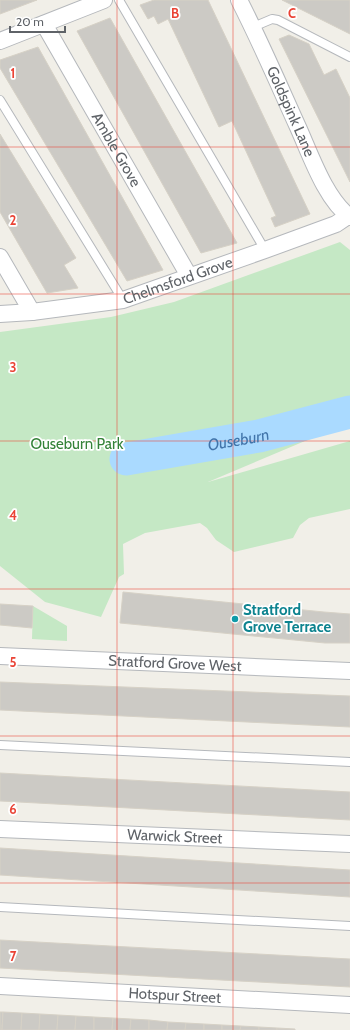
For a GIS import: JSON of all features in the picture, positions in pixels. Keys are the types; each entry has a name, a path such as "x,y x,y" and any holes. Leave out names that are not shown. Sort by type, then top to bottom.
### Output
{"street":[{"path":"0,41 104,0"},
{"name":"Goldspink Lane","path":"239,0 253,26 324,185 332,199 349,217"},
{"name":"Amble Grove","path":"44,24 189,276"},
{"name":"Chelmsford Grove","path":"0,314 32,312 124,300 336,224 349,217"},
{"path":"0,257 32,312"},
{"name":"Stratford Grove West","path":"0,656 350,670"},
{"name":"Warwick Street","path":"0,829 350,844"},
{"name":"Hotspur Street","path":"0,986 350,1005"}],"lane":[{"path":"119,0 265,250"},
{"path":"253,26 272,19 278,20 350,57"},
{"path":"0,100 124,300"},
{"path":"0,745 350,762"},
{"path":"0,907 350,926"}],"green space":[{"name":"Ouseburn Park","path":"340,242 350,250 350,425 305,441 208,482 350,441 350,509 309,518 300,525 293,538 234,552 216,540 207,528 200,523 145,533 123,544 124,574 119,577 101,617 45,602 0,566 0,332 111,317 174,302"},
{"path":"33,606 67,626 67,641 32,639"}],"building":[{"path":"0,0 37,0 0,14"},
{"path":"154,0 208,0 310,214 275,227 271,218 276,216 232,121 219,127 168,19 158,24 154,16 148,19 140,5"},
{"path":"282,0 350,0 350,34"},
{"path":"110,18 237,243 201,253 77,31"},
{"path":"289,35 309,44 324,75 336,69 350,98 350,182 279,39"},
{"path":"38,47 163,270 127,281 0,68 0,60"},
{"path":"0,134 76,258 64,265 78,288 47,293 0,212"},
{"name":"Stratford Grove Terrace","path":"123,592 350,614 350,643 325,643 120,623"},
{"path":"0,604 33,606 32,628 0,625"},
{"path":"0,682 350,696 350,727 0,710"},
{"path":"0,773 350,792 350,820 0,801"},
{"path":"0,848 350,870 350,897 0,875"},
{"path":"0,940 350,959 350,987 0,968"},
{"path":"0,1012 3,1012 2,1030 0,1030"},
{"path":"3,1012 22,1013 21,1030 2,1030"},
{"path":"22,1013 40,1014 39,1030 21,1030"},
{"path":"40,1014 58,1015 57,1030 39,1030"},
{"path":"58,1015 76,1016 75,1030 57,1030"},
{"path":"76,1016 94,1017 94,1030 75,1030"},
{"path":"94,1017 113,1018 112,1030 94,1030"},
{"path":"113,1018 131,1019 130,1030 112,1030"},
{"path":"131,1019 149,1020 149,1030 130,1030"},
{"path":"149,1020 168,1022 167,1030 149,1030"},
{"path":"168,1022 186,1023 185,1030 167,1030"},
{"path":"186,1023 204,1024 204,1030 185,1030"},
{"path":"204,1024 222,1025 222,1030 204,1030"},
{"path":"222,1025 241,1026 240,1030 222,1030"},
{"path":"241,1026 259,1027 259,1030 240,1030"},
{"path":"259,1027 277,1028 277,1030 259,1030"},
{"path":"277,1028 295,1029 295,1030 277,1030"}],"waterway":[{"name":"Ouseburn","path":"126,459 259,436 350,412"}],"place":[{"name":"Stratford Grove Terrace","path":"235,619"}]}
